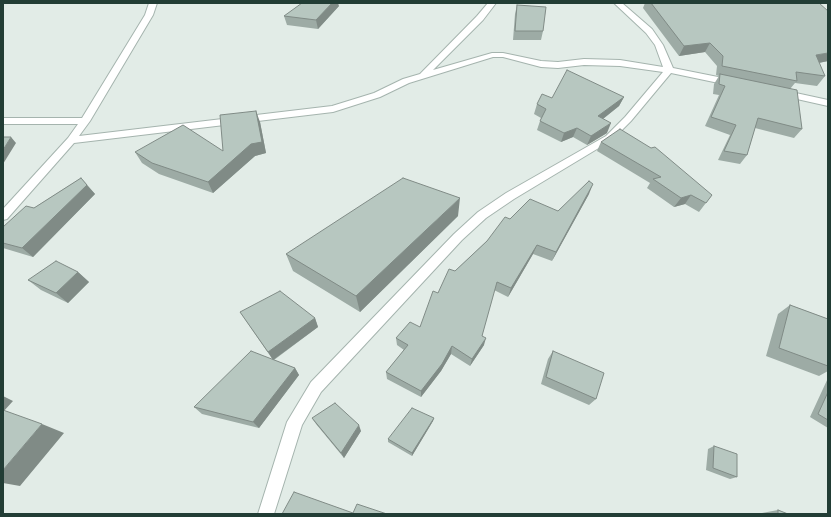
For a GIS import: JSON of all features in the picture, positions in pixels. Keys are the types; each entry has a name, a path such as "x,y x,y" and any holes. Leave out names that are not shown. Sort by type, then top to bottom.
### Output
{"street":[{"path":"3,216 71,140 85,121 149,15 153,3"},
{"path":"422,76 475,23 492,3"},
{"path":"618,3 649,31 659,45 668,70"},
{"path":"71,140 334,109 377,95 394,86 422,76 492,55 503,55 540,64 558,66 584,62 600,62 668,70 744,86"},
{"path":"266,514 295,422 316,387 458,237 482,215 510,196 609,138 628,120 668,70"},
{"path":"775,92 828,103"},
{"path":"3,121 85,121"}],"building":[{"path":"302,3 332,3 316,20 284,16"},
{"path":"651,3 819,3 828,11 828,53 816,55 825,76 796,72 797,81 722,66 723,56 710,43 684,46"},
{"path":"517,5 546,7 543,31 515,31"},
{"path":"567,70 624,97 598,116 611,123 591,136 577,128 564,133 540,121 546,109 537,104 542,94 552,98"},
{"path":"720,74 797,90 802,129 758,118 747,155 724,151 736,125 711,117 725,86 719,84"},
{"path":"256,111 262,142 251,144 208,182 152,163 135,152 183,125 223,151 220,115"},
{"path":"620,129 651,148 655,147 712,195 706,203 691,195 681,198 653,179 661,177 601,142"},
{"path":"3,137 11,137 3,150"},
{"path":"81,178 87,185 22,248 3,243 3,227 26,206 34,208"},
{"path":"403,178 460,198 356,296 286,254"},
{"path":"589,181 593,184 556,252 537,245 511,288 497,282 482,336 486,338 472,359 452,346 442,364 421,391 386,372 408,345 396,338 410,322 420,327 433,291 438,293 449,269 455,271 487,241 505,217 510,219 530,199 558,211"},
{"path":"56,261 78,272 56,293 28,280"},
{"path":"280,291 315,318 268,352 240,312"},
{"path":"790,305 828,319 828,366 779,348"},
{"path":"251,351 295,368 253,422 194,407"},
{"path":"553,351 604,373 596,399 546,377"},
{"path":"828,392 828,420 818,414"},
{"path":"335,403 359,425 341,453 312,418"},
{"path":"412,408 434,418 412,453 388,439"},
{"path":"3,410 42,424 3,470"},
{"path":"714,446 737,454 737,477 713,468"},
{"path":"294,492 353,513 357,504 387,514 282,514"},
{"path":"778,510 788,514 778,514"}]}
